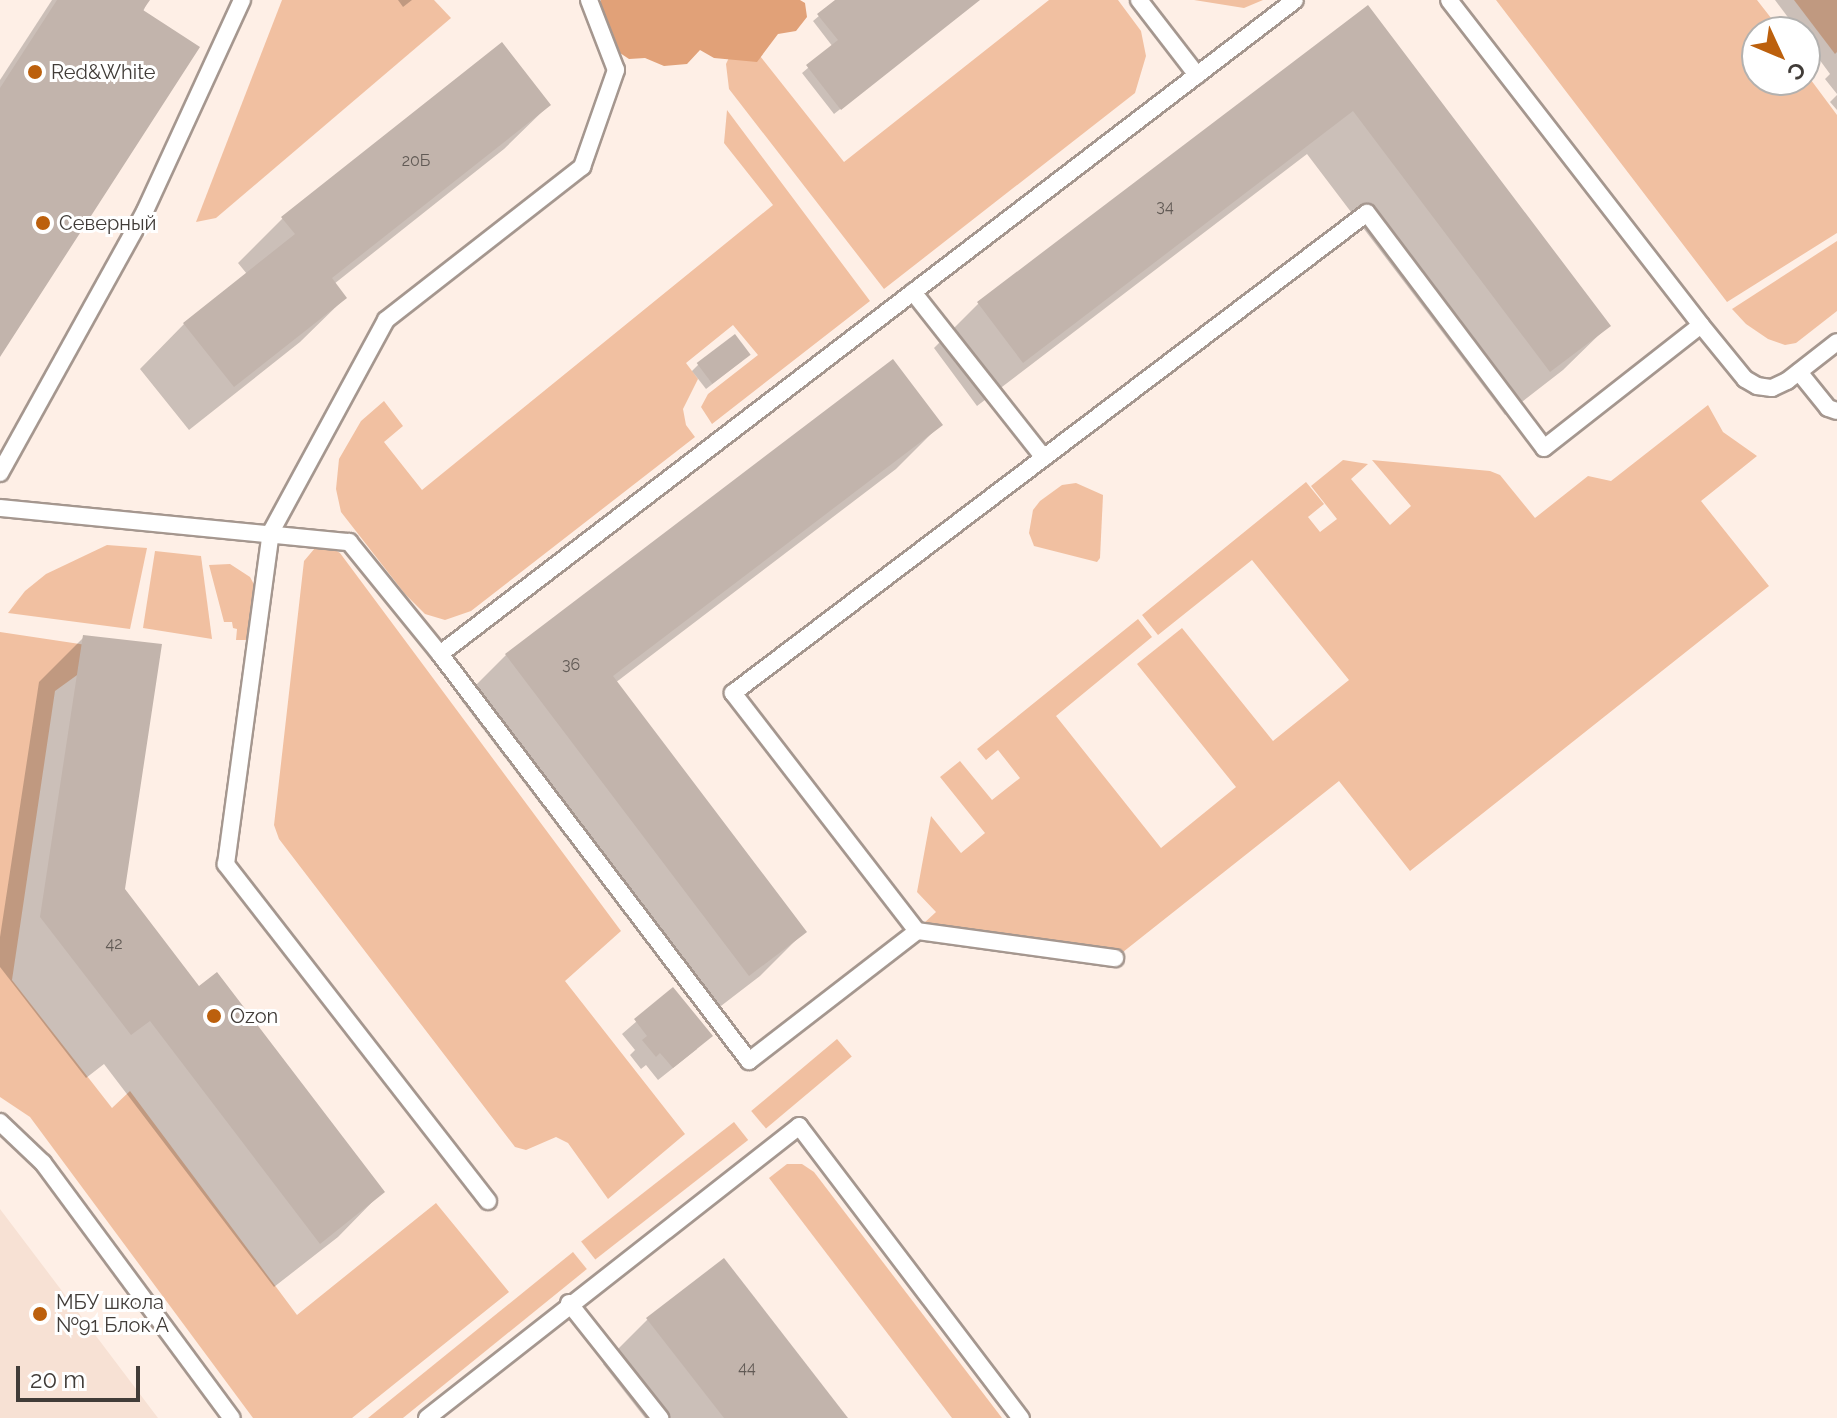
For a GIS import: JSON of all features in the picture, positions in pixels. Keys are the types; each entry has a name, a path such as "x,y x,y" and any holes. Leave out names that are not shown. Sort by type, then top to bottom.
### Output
{"lane":[{"path":"0,473 145,211 242,0"},
{"path":"488,1201 226,864 271,532 386,320 582,167 616,70 589,0"},
{"path":"1139,0 1197,75"},
{"path":"440,654 1295,0"},
{"path":"1449,0 1745,379 1757,386 1772,388 1799,372 1837,342"},
{"path":"1115,958 917,931 733,693 1367,213 1544,448 1701,325"},
{"path":"913,292 1044,458"},
{"path":"1799,372 1828,408 1837,411"},
{"path":"0,508 349,542 440,654 749,1061 917,931"},
{"path":"0,1122 43,1163 232,1418"},
{"path":"427,1418 569,1303 799,1126 1021,1418"},
{"path":"569,1303 660,1418"}],"shaded area":[{"path":"282,0 434,0 451,18 216,218 196,222"},
{"path":"601,0 800,0 805,3 807,17 796,31 778,34 757,62 714,58 700,50 687,64 664,66 645,58 629,59 617,51 598,7"},
{"path":"1049,0 1118,0 1141,31 1146,56 1135,93 884,289 729,89 726,64 741,32 844,162"},
{"path":"1194,0 1263,0 1244,8"},
{"path":"1496,0 1757,0 1770,16 1741,16 1741,96 1821,96 1821,93 1837,115 1837,233 1727,302"},
{"path":"1794,0 1837,0 1835,54 1821,36 1821,16 1806,16"},
{"path":"727,110 870,301 712,424 701,407 708,394 758,355 733,325 686,363 698,379 683,409 686,425 695,437 471,611 445,620 425,614 405,594 341,512 336,489 339,459 361,421 384,401 403,426 384,442 422,490 773,205 724,143"},
{"path":"1837,241 1837,311 1796,343 1785,345 1768,339 1746,324 1732,309"},
{"path":"1708,405 1723,432 1757,456 1701,501 1769,586 1410,871 1339,781 1123,952 923,924 936,912 917,892 931,816 961,853 985,833 940,777 960,761 992,800 1020,778 998,750 986,760 977,749 1138,619 1152,637 1056,716 1161,848 1236,787 1137,664 1182,628 1273,741 1349,680 1252,560 1158,635 1142,615 1306,482 1324,504 1308,517 1320,532 1337,519 1311,486 1343,460 1368,464 1351,479 1390,525 1411,506 1372,460 1490,471 1500,475 1535,518 1588,476 1611,481"},
{"path":"1076,483 1103,495 1100,558 1097,562 1034,546 1029,533 1033,510 1040,501 1062,485"},
{"path":"107,545 147,548 130,629 8,613 25,591 46,574"},
{"path":"315,548 332,548 340,553 621,931 565,981 685,1134 608,1199 568,1143 556,1137 526,1150 515,1147 279,839 274,825 304,561"},
{"path":"155,551 201,556 212,639 143,628"},
{"path":"230,564 250,577 257,590 252,640 236,640 237,629 233,628 232,622 224,622 209,565"},
{"path":"0,632 113,649 55,691 12,980 112,1108 130,1091 297,1315 436,1203 509,1292 352,1418 253,1418 30,1117 0,1097"},
{"path":"837,1039 852,1057 766,1129 751,1111"},
{"path":"734,1122 748,1140 595,1260 581,1241"},
{"path":"787,1164 802,1164 814,1172 1002,1418 952,1418 769,1178"},
{"name":"МБУ школа №91 Блок А","path":"0,1209 158,1418 0,1418"},
{"path":"573,1252 587,1269 403,1418 368,1418"}],"building":[{"name":"Северный","path":"57,0 150,0 143,10 200,47 0,357 0,88"},
{"path":"835,0 980,0 841,110 806,65 838,40 817,14"},
{"path":"1368,5 1611,326 1550,372 1353,111 1023,363 977,302"},
{"path":"502,42 551,105 332,278 347,298 234,387 183,323 295,234 281,217"},
{"path":"735,334 751,355 712,384 697,363"},
{"path":"893,359 943,425 613,676 807,932 749,976 505,654"},
{"path":"83,635 162,644 125,889 199,986 217,972 385,1192 320,1244 150,1021 131,1035 40,917"},
{"path":"673,987 713,1036 673,1068 660,1053 656,1057 642,1040 647,1036 634,1019"},
{"path":"724,1258 848,1418 724,1418 646,1318"}],"place":[{"name":"Red&White","path":"35,72"},
{"name":"Северный","path":"43,223"},
{"name":"Ozon","path":"214,1016"},
{"name":"МБУ школа №91 Блок А","path":"40,1314"}]}
